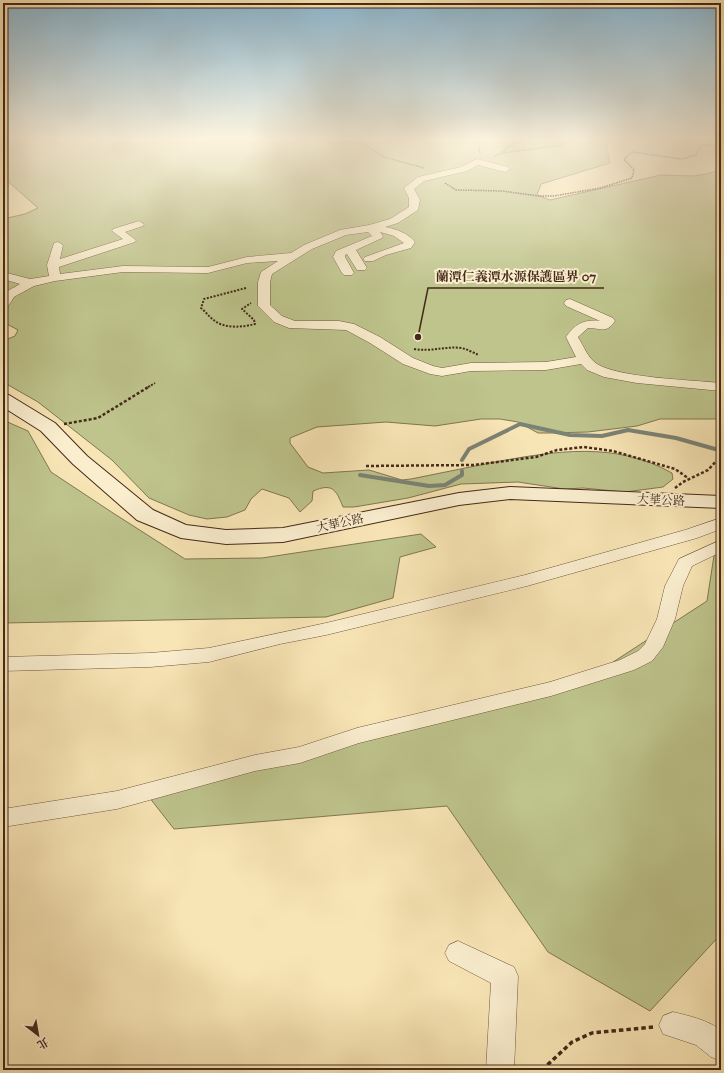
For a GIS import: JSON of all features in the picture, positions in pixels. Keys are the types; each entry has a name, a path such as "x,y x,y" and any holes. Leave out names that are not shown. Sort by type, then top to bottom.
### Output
{"main road":[{"name":"大華公路","path":"3,399 48,427 80,460 145,515 182,531 226,537 283,535 459,499 510,494 721,502"}],"street":[{"path":"409,188 415,198 414,208 394,221 370,228 344,232 294,255 268,272 264,282 264,306 278,319 293,324 339,325 350,327 375,340 408,361 430,370 442,372 471,367 546,366 584,360"},
{"path":"53,264 131,240 117,231 139,224"},
{"path":"348,273 339,257 340,253 372,240 378,236 370,228"},
{"path":"370,228 382,229 403,236 410,242 407,246 382,253 370,259"},
{"path":"55,278 53,264 58,245"},
{"path":"350,249 361,268"},
{"path":"3,305 9,295 30,284 55,278 123,269 167,271 208,270 247,260 294,255"},
{"path":"167,271 212,262"},
{"path":"3,275 30,284"},
{"path":"570,303 609,321 605,326 590,323 578,327 572,337 584,360 592,367 604,373 638,379 721,387"},
{"path":"3,664 150,660 209,655 372,618 527,580 691,534 721,523"},
{"path":"3,818 117,800 254,763 300,755 357,736 551,689 627,665 645,656 653,647 666,619 674,586 685,563 721,545"},
{"path":"458,953 505,976 502,1065 500,1070"},
{"path":"673,1025 704,1034 721,1047"}],"path":[{"path":"453,188 456,190 502,191 539,196 554,196 600,188"},
{"path":"246,288 204,299 201,308 216,322 226,326 249,326 255,324 254,320 242,309 265,294"},
{"path":"409,346 414,349 427,351 446,348 463,348 479,356 485,355"},
{"path":"48,427 98,418 155,383"},
{"path":"366,466 474,465 536,457 557,450 584,447 613,451 675,469 688,478"},
{"path":"665,501 678,484 707,470 721,456"},
{"path":"542,1070 572,1042 592,1033 673,1025"},
{"path":"288,1070 292,1064"}],"green space":[{"path":"16,188 540,188 537,195 550,200 603,188 721,188 721,424 718,424 717,419 660,419 637,426 588,432 549,433 538,433 518,422 500,419 481,419 435,426 386,422 317,427 290,438 290,443 308,467 323,473 369,470 402,480 517,458 562,452 585,451 629,456 650,463 672,473 673,479 663,487 625,492 583,488 564,489 518,482 461,484 408,498 354,507 343,507 335,492 332,489 325,488 313,491 312,501 300,512 289,498 262,489 251,499 245,510 227,517 207,519 189,515 149,498 112,460 38,402 3,382 3,341 15,336 18,330 3,322 3,219 25,214 38,208"},
{"path":"3,420 28,431 51,472 185,559 262,558 421,534 436,547 400,557 393,598 326,617 3,623"},
{"path":"719,523 721,523 721,934 650,1011 548,952 447,806 174,829 149,797 607,666 707,601"}],"waterway":[{"path":"462,460 469,449 520,424 570,435 602,436 628,430 676,438 715,449"},
{"path":"360,475 429,486 445,485 462,475 462,471"}],"place":[{"name":"蘭潭仁義潭水源保護區界 07","path":"418,337"}]}
